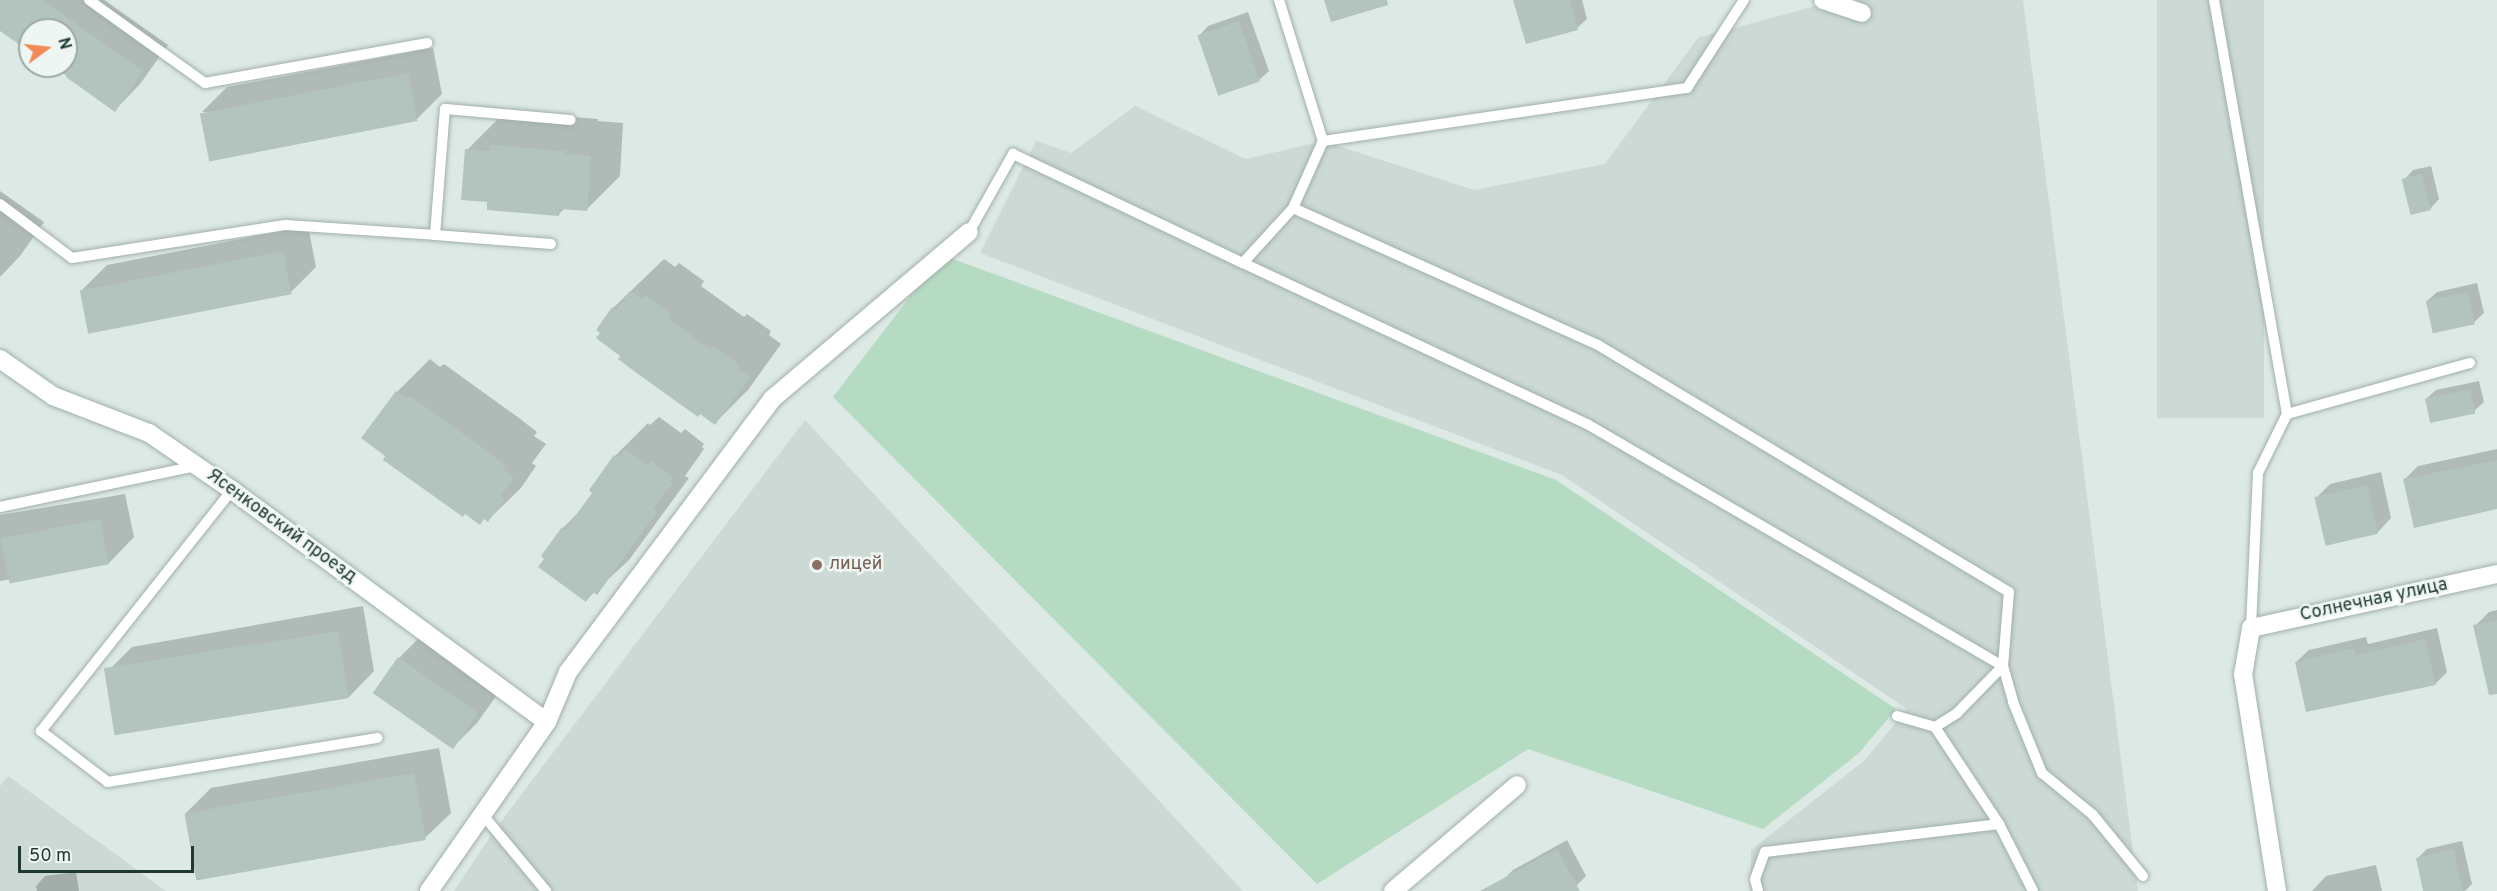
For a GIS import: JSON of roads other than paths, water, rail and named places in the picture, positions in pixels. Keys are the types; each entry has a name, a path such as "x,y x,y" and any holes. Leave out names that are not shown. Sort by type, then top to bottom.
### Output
{"street":[{"path":"1823,0 1862,13"},
{"path":"429,891 547,722 568,672 772,399 969,232"},
{"name":"Ясенковский проезд","path":"0,359 53,396 148,433 232,490 547,722"},
{"name":"Солнечная улица","path":"2251,628 2497,574"},
{"path":"2251,628 2243,675 2277,891"},
{"path":"1393,891 1518,785"}],"lane":[{"path":"89,0 205,83 427,43"},
{"path":"1243,262 1293,208 1323,141 1279,0"},
{"path":"1323,141 1687,88 1744,0"},
{"path":"2214,0 2287,414 2258,473 2251,628"},
{"path":"435,235 445,109 571,120"},
{"path":"969,232 1013,154 1587,424 2003,666"},
{"path":"0,204 72,258 286,225 551,244"},
{"path":"1293,208 1598,345 2009,592 2003,666 2013,702 2042,773 2093,815 2143,876"},
{"path":"2287,414 2470,363"},
{"path":"0,507 196,466"},
{"path":"232,490 41,731 108,782 377,738"},
{"path":"1935,727 1957,713 2003,666"},
{"path":"1897,716 1935,727 1998,824 2033,891"},
{"path":"483,815 546,891"},
{"path":"1758,891 1755,879 1765,852 1998,824"}],"place":[{"name":"лицей","path":"817,565"}]}
